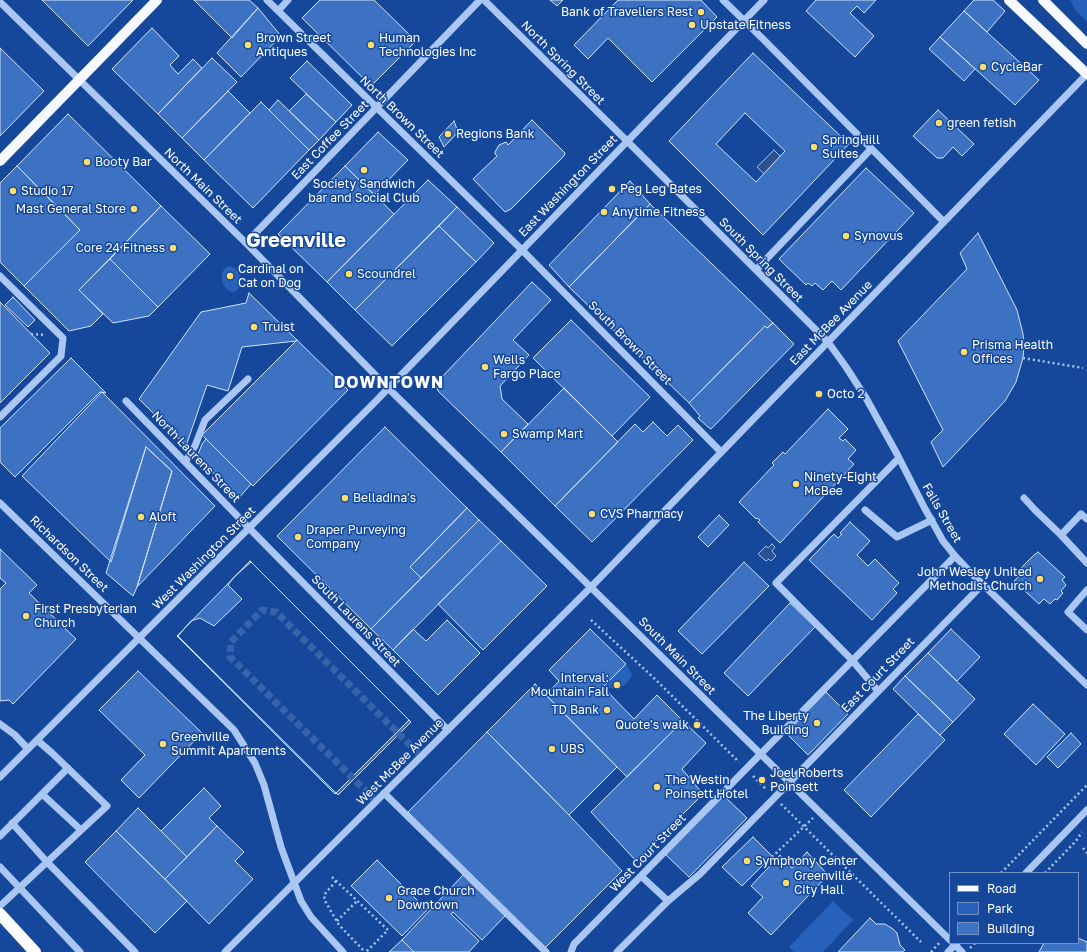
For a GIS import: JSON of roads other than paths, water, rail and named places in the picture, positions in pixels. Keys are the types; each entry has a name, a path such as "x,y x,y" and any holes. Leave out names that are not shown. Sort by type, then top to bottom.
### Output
{"highway":[{"path":"0,914 35,952"}],"main road":[{"path":"0,161 157,0"},
{"path":"1009,0 1087,74"},
{"path":"1046,1 1065,23 1087,44"}],"street":[{"name":"North Brown Street","path":"267,0 522,250"},
{"path":"278,11 288,0"},
{"name":"East Coffee Street","path":"246,243 480,0"},
{"name":"North Spring Street","path":"484,0 627,141"},
{"path":"723,0 944,222"},
{"name":"East Washington Street","path":"388,388 764,0"},
{"name":"North Main Street","path":"0,2 246,243 388,388"},
{"name":"East McBee Avenue","path":"591,587 1087,74"},
{"name":"South Spring Street","path":"627,141 828,342"},
{"path":"756,270 871,149"},
{"name":"South Brown Street","path":"522,250 721,452"},
{"path":"0,276 63,338 61,356 0,417"},
{"name":"Falls Street","path":"828,342 866,398 943,541 955,556 1087,685"},
{"path":"185,462 195,446 205,420 248,379"},
{"name":"West Washington Street","path":"0,777 388,388"},
{"name":"South Main Street","path":"388,388 949,938"},
{"name":"North Laurens Street","path":"126,401 249,528"},
{"path":"878,691 852,660 776,583 899,458"},
{"path":"1024,498 1087,563"},
{"name":"Richardson Street","path":"0,503 233,728 255,763 264,785 281,847 301,901 310,917 343,952"},
{"path":"865,510 897,537 932,520"},
{"path":"1061,535 1081,514 1087,519"},
{"name":"South Laurens Street","path":"249,528 448,730"},
{"path":"760,754 955,556"},
{"name":"East Court Street","path":"790,782 983,584"},
{"name":"West McBee Avenue","path":"225,952 591,587"},
{"path":"1087,590 1068,612 1087,630"},
{"path":"0,724 15,735 28,748"},
{"path":"0,906 107,806 37,740"},
{"name":"West Court Street","path":"571,952 574,944 760,754"},
{"path":"0,836 68,768"},
{"path":"617,952 668,901 700,874 790,782"},
{"path":"384,793 546,952"},
{"path":"42,794 81,830"},
{"path":"1027,872 1087,810"},
{"path":"12,823 47,862 135,952"},
{"path":"0,867 80,952"},
{"path":"640,876 668,901"},
{"name":"South Main Street","path":"955,944 962,952"}],"tunnel":[{"path":"376,801 230,657 231,642 262,610 276,612 421,756"}],"place":[{"name":"Bank of Travellers Rest","path":"701,12"},
{"name":"Upstate Fitness","path":"692,25"},
{"name":"Brown Street Antiques","path":"248,45"},
{"name":"Human Technologies Inc","path":"371,45"},
{"name":"CycleBar","path":"983,67"},
{"name":"green fetish","path":"939,123"},
{"name":"Regions Bank","path":"448,134"},
{"name":"SpringHill Suites","path":"814,147"},
{"name":"Booty Bar","path":"87,162"},
{"name":"Society Sandwich bar and Social Club","path":"364,170"},
{"name":"Peg Leg Bates","path":"612,189"},
{"name":"Studio 17","path":"13,191"},
{"name":"Mast General Store","path":"134,209"},
{"name":"Anytime Fitness","path":"604,212"},
{"name":"Synovus","path":"846,236"},
{"name":"Core 24 Fitness","path":"173,248"},
{"name":"Scoundrel","path":"349,274"},
{"name":"Cardinal on Cat on Dog","path":"230,276"},
{"name":"Truist","path":"254,327"},
{"name":"Prisma Health Offices","path":"964,352"},
{"name":"Wells Fargo Place","path":"485,367"},
{"name":"Octo 2","path":"819,394"},
{"name":"Swamp Mart","path":"504,434"},
{"name":"Ninety-Eight McBee","path":"796,484"},
{"name":"Belladina's","path":"345,498"},
{"name":"CVS Pharmacy","path":"592,514"},
{"name":"Aloft","path":"141,517"},
{"name":"Draper Purveying Company","path":"298,537"},
{"name":"John Wesley United Methodist Church","path":"1040,579"},
{"name":"First Presbyterian Church","path":"26,616"},
{"name":"Interval: Mountain Fall","path":"617,685"},
{"name":"TD Bank","path":"607,710"},
{"name":"The Liberty Building","path":"817,723"},
{"name":"Quote's walk","path":"697,725"},
{"name":"Greenville Summit Apartments","path":"163,744"},
{"name":"UBS","path":"552,749"},
{"name":"Joel Roberts Poinsett","path":"762,780"},
{"name":"The Westin Poinsett Hotel","path":"657,787"},
{"name":"Symphony Center","path":"747,861"},
{"name":"Greenville City Hall","path":"786,883"},
{"name":"Grace Church Downtown","path":"389,898"}],"district":[{"name":"Greenville","path":"296,241"},
{"name":"DOWNTOWN","path":"389,383"}]}
